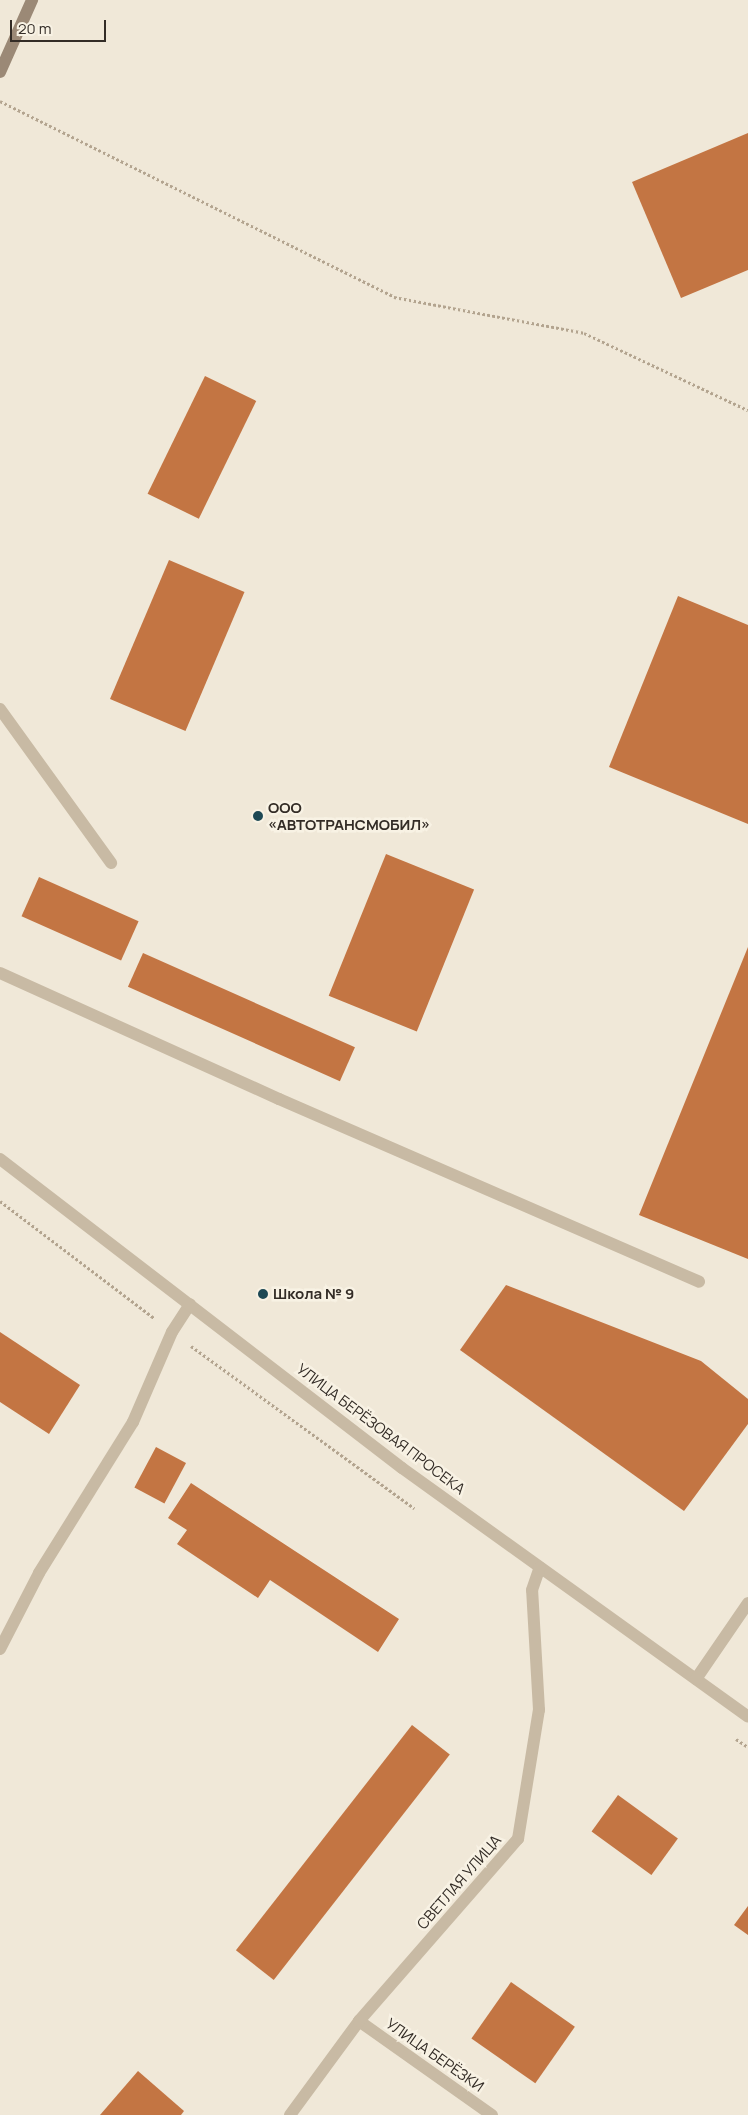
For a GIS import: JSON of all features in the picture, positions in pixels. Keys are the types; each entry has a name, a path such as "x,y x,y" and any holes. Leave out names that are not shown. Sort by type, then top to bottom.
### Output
{"main road":[{"path":"0,72 32,0"}],"street":[{"path":"0,709 111,863"},
{"path":"0,974 279,1099 699,1282"},
{"name":"УЛИЦА БЕРЁЗОВАЯ ПРОСЕКА","path":"0,1159 402,1468 748,1717"},
{"path":"0,1649 39,1573 133,1422 172,1332 190,1304"},
{"name":"СВЕТЛАЯ УЛИЦА","path":"290,2115 359,2021 518,1839 539,1710 532,1590 540,1567"},
{"path":"696,1680 748,1603"},
{"name":"УЛИЦА БЕРЁЗКИ","path":"359,2021 492,2115"}],"path":[{"path":"0,101 394,297 584,333 748,410"}],"building":[{"path":"748,133 748,270 681,298 632,182"},
{"path":"205,376 256,401 199,519 148,494"},
{"path":"169,560 244,592 185,731 110,699"},
{"path":"678,596 748,625 748,824 609,767"},
{"path":"386,854 474,890 417,1031 329,996"},
{"path":"39,877 139,921 121,961 22,916"},
{"path":"748,947 748,1259 639,1215"},
{"path":"143,953 355,1047 340,1081 128,987"},
{"path":"506,1285 701,1361 748,1399 748,1424 684,1511 460,1350"},
{"path":"0,1332 80,1385 49,1434 0,1402"},
{"path":"156,1447 186,1463 164,1504 134,1488"},
{"path":"191,1483 399,1619 378,1652 270,1580 258,1598 177,1544 187,1530 168,1518"},
{"path":"412,1725 450,1755 274,1980 236,1950"},
{"path":"618,1795 678,1838 651,1875 592,1831"},
{"path":"748,1906 748,1935 734,1925"},
{"path":"511,1982 575,2027 535,2083 471,2039"},
{"path":"138,2071 184,2111 181,2115 100,2115"}],"place":[{"name":"ООО «АВТОТРАНСМОБИЛ»","path":"258,816"},
{"name":"Школа № 9","path":"263,1294"}]}
